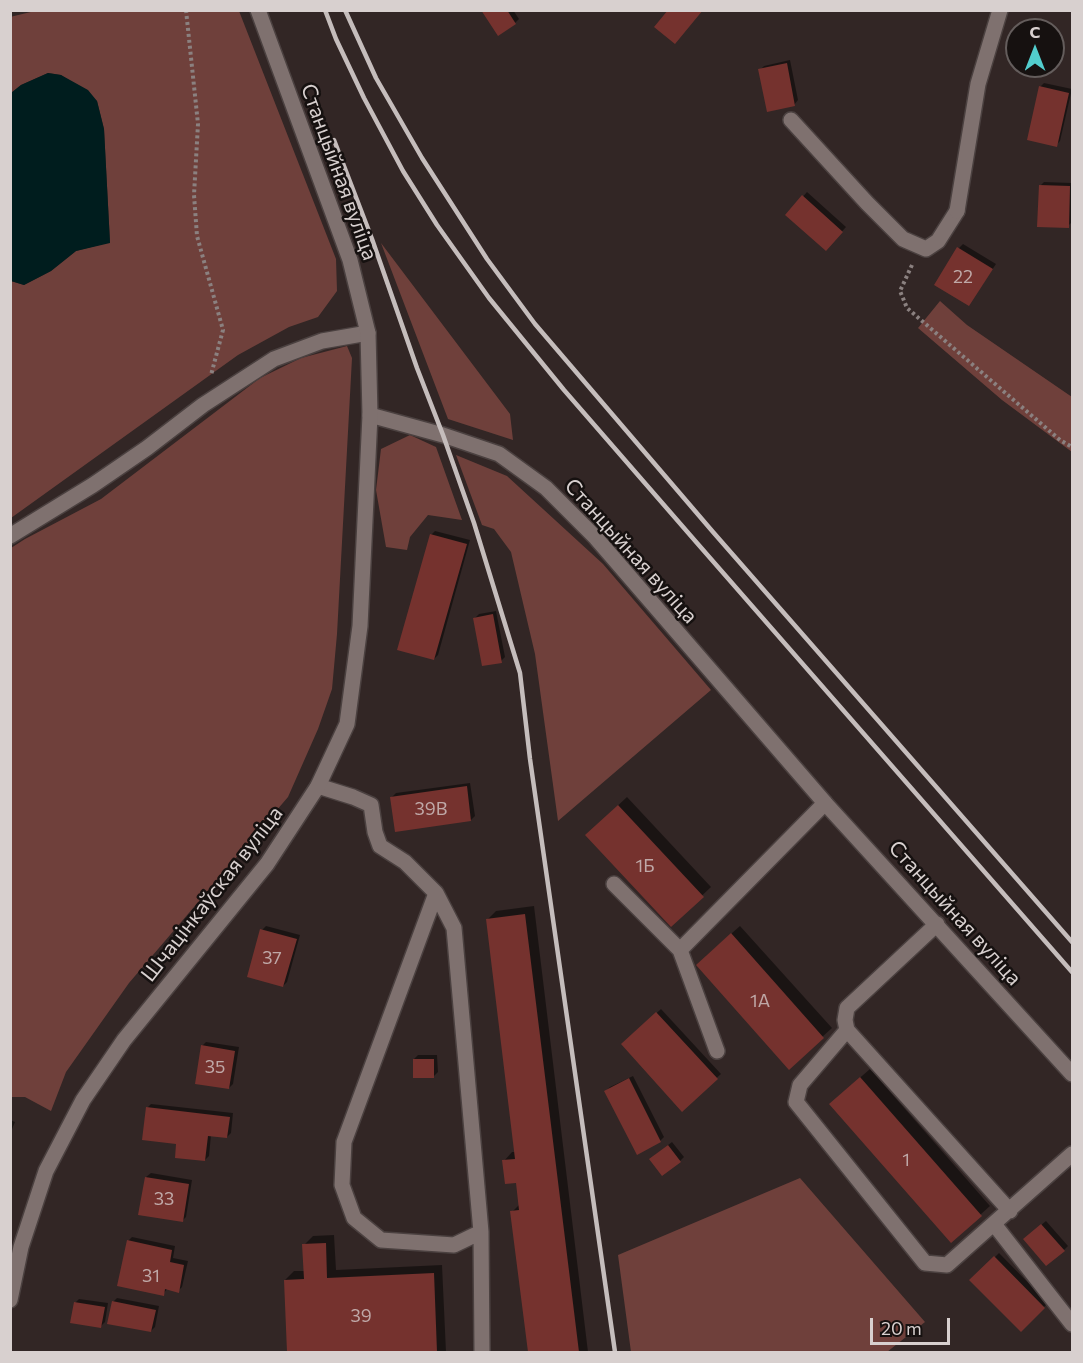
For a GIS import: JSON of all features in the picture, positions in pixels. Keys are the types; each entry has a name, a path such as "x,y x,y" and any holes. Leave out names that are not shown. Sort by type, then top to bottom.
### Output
{"street":[{"name":"Станцыйная вуліца","path":"258,10 350,260 368,333 370,415 443,435 499,454 546,488 596,538 825,803 1072,1074"},
{"path":"791,120 903,239 926,249 938,241 957,211 978,84 1000,10"},
{"path":"10,536 93,485 147,448 203,405 274,359 322,341 368,333"},
{"name":"Шчацінкаўская вуліца","path":"10,1300 21,1246 46,1171 83,1100 124,1040 267,864 318,786 347,724 360,626 370,415"},
{"path":"318,786 353,797 371,806 375,832 380,846 405,862 436,893 454,928 481,1232 482,1353"},
{"path":"680,950 825,803"},
{"path":"614,884 680,950 717,1051"},
{"path":"436,893 344,1142 342,1185 354,1218 381,1240 454,1245 481,1232"},
{"path":"937,924 848,1008 845,1020 847,1030 1010,1211"},
{"path":"847,1030 800,1085 796,1102 925,1263 947,1265 1072,1154"},
{"path":"994,1224 1072,1324"}],"path":[{"path":"186,10 198,124 194,195 197,236 223,330 203,405"},
{"path":"920,246 900,291 907,308 1060,440 1072,447"}],"shaded area":[{"path":"39,10 239,11 336,259 337,291 318,317 289,327 238,355 11,518 11,281 24,285 51,271 76,251 110,242 104,129 97,101 61,75 48,73 21,85 11,93 10,17"},
{"path":"381,243 510,414 513,440 448,419"},
{"path":"940,301 967,325 1072,397 1072,452 1002,400 918,328"},
{"path":"347,346 352,358 332,689 318,729 288,797 129,983 66,1072 51,1111 25,1097 11,1097 11,548 101,499 260,378 301,358"},
{"path":"410,435 436,447 462,520 428,515 410,537 407,550 386,547 376,490 381,449"},
{"path":"456,455 507,476 603,564 711,690 558,821 535,654 511,552 494,529 482,525"},
{"path":"800,1178 925,1322 887,1352 631,1352 618,1255"}],"water":[{"path":"48,73 61,75 88,90 97,101 104,129 110,243 76,251 51,271 24,285 11,281 11,93 21,85"}],"building":[{"path":"481,10 507,10 516,24 498,36"},
{"path":"668,10 703,10 675,44 654,27"},
{"path":"787,63 795,106 767,112 758,69"},
{"path":"1039,86 1069,93 1057,147 1027,140"},
{"path":"1039,185 1070,186 1069,228 1037,227"},
{"path":"802,195 843,232 826,251 785,215"},
{"path":"957,247 993,269 969,306 934,285"},
{"path":"430,534 467,544 434,660 397,650"},
{"path":"493,614 502,663 482,666 473,618"},
{"path":"467,786 471,821 395,832 390,797"},
{"path":"618,805 704,897 671,927 585,835"},
{"path":"525,914 579,1352 528,1352 510,1211 519,1210 516,1183 505,1184 502,1160 515,1159 486,919"},
{"path":"260,929 297,939 283,987 247,977"},
{"path":"731,933 824,1038 789,1070 696,965"},
{"path":"656,1012 718,1079 682,1112 621,1044"},
{"path":"201,1045 235,1051 229,1089 195,1084"},
{"path":"413,1059 434,1059 434,1078 413,1078"},
{"path":"860,1077 982,1216 951,1243 829,1104"},
{"path":"629,1078 661,1142 637,1155 604,1091"},
{"path":"146,1107 230,1117 227,1138 208,1136 205,1161 175,1158 176,1144 142,1140"},
{"path":"668,1145 681,1162 662,1176 649,1159"},
{"path":"145,1177 189,1184 183,1222 138,1215"},
{"path":"1041,1224 1065,1251 1046,1266 1023,1239"},
{"path":"127,1240 172,1250 170,1262 184,1265 179,1293 165,1289 164,1296 117,1286"},
{"path":"326,1243 327,1278 434,1273 437,1352 287,1352 284,1280 304,1279 302,1244"},
{"path":"994,1256 1045,1308 1021,1332 969,1280"},
{"path":"112,1301 156,1310 151,1332 107,1324"},
{"path":"74,1302 105,1307 101,1328 70,1323"}],"railway":[{"path":"325,10 364,98 403,171 437,225 489,298 564,390 1072,972"},
{"path":"345,10 376,78 422,158 487,259 535,324 713,532 1072,942"},
{"path":"334,140 474,523 520,673 530,759 615,1352"}]}
